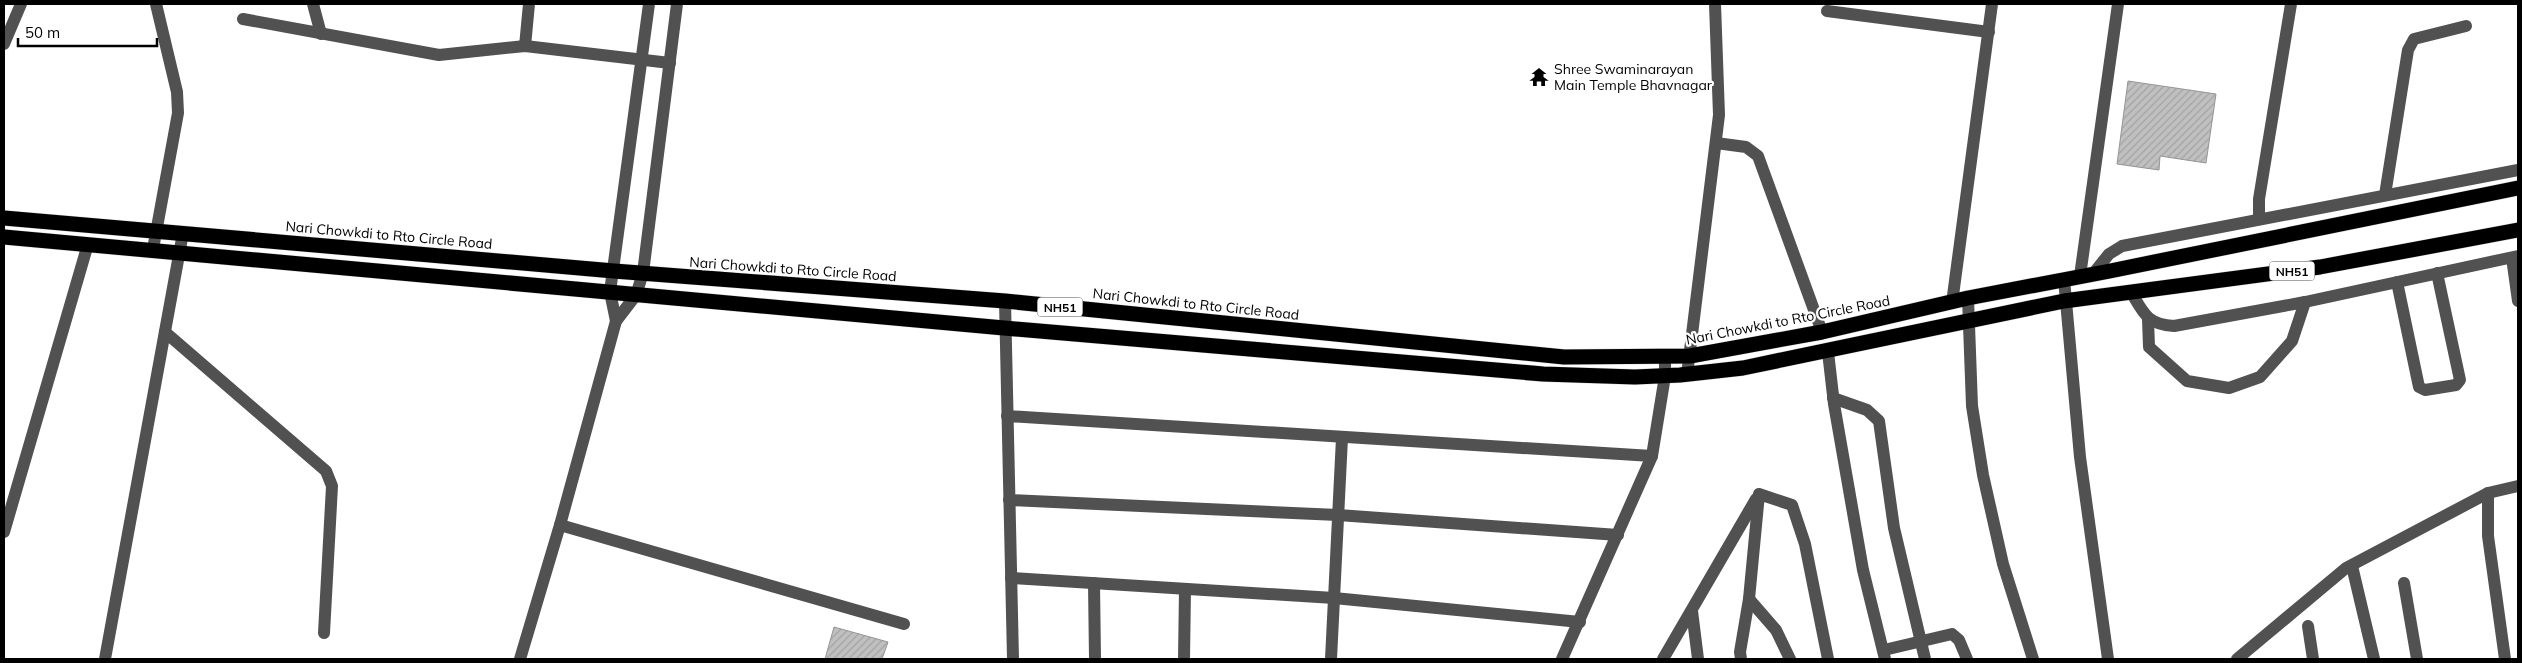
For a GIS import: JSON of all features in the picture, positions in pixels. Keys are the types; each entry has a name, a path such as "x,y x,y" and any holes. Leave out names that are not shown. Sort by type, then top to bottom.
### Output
{"highway":[{"name":"Nari Chowkdi to Rto Circle Road","path":"4,218 614,271 1005,301 1564,357 1690,356 1822,332 1968,298 2016,290 2518,188"},
{"name":"NH51","path":"4,237 1004,328 1543,374 1665,376 1743,368 1828,352 2064,301 2320,267 2518,230"}],"street":[{"path":"4,44 21,4"},
{"path":"153,250 178,103 156,4"},
{"path":"313,4 321,34"},
{"path":"525,46 529,4"},
{"path":"616,320 610,292 649,4"},
{"path":"520,659 560,526 616,320 636,295 643,273 677,4"},
{"path":"1687,375 1719,115 1715,4"},
{"path":"1952,303 1992,4"},
{"path":"2087,275 2118,4"},
{"path":"2259,219 2259,199 2291,4"},
{"path":"1827,12 1989,32"},
{"path":"243,19 439,55 525,46 670,63"},
{"path":"2385,195 2408,50 2414,39 2466,26"},
{"path":"1716,143 1746,148 1758,156 1822,332"},
{"path":"2087,275 2108,254 2122,246 2518,170"},
{"path":"104,659 183,233"},
{"path":"4,532 88,244"},
{"path":"2131,292 2148,319 2159,325 2174,326 2305,302 2515,257 2518,301"},
{"path":"2396,282 2419,387 2425,390 2456,385 2460,380 2437,273"},
{"path":"2064,279 2064,301 2080,457 2108,659"},
{"path":"1968,298 1972,406 1983,474 2003,564 2032,659"},
{"path":"1005,301 1004,328 1013,659"},
{"path":"2148,319 2149,347 2187,381 2230,388 2260,376 2292,341 2305,302"},
{"path":"165,332 326,471 332,486 324,633"},
{"path":"1828,352 1833,398 1864,570 1884,654 1952,634 1959,640 1967,659"},
{"path":"1562,659 1652,456 1665,376 1665,356"},
{"path":"1833,398 1867,410 1879,421 1892,519 1925,659"},
{"path":"1007,416 1652,456"},
{"path":"1331,659 1342,438"},
{"path":"2237,659 2352,566 2488,494 2518,486"},
{"path":"1741,659 1740,652 1749,599 1759,494"},
{"path":"1664,659 1759,494"},
{"path":"1759,494 1792,505 1805,544 1828,659"},
{"path":"2488,494 2488,536 2505,659"},
{"path":"1009,500 1338,515 1618,535"},
{"path":"560,526 904,624"},
{"path":"2352,566 2374,659"},
{"path":"1011,578 1334,598 1580,622"},
{"path":"1094,583 1095,659"},
{"path":"2404,583 2417,659"},
{"path":"1184,659 1185,589"},
{"path":"1749,599 1776,630 1790,659"},
{"path":"1692,611 1698,659"},
{"path":"2308,626 2313,659"}],"building":[{"path":"2128,81 2216,94 2206,163 2160,156 2159,170 2117,164"},
{"path":"834,627 888,642 882,659 825,659"}],"place":[{"name":"Shree Swaminarayan Main Temple Bhavnagar","path":"1539,77"}]}
